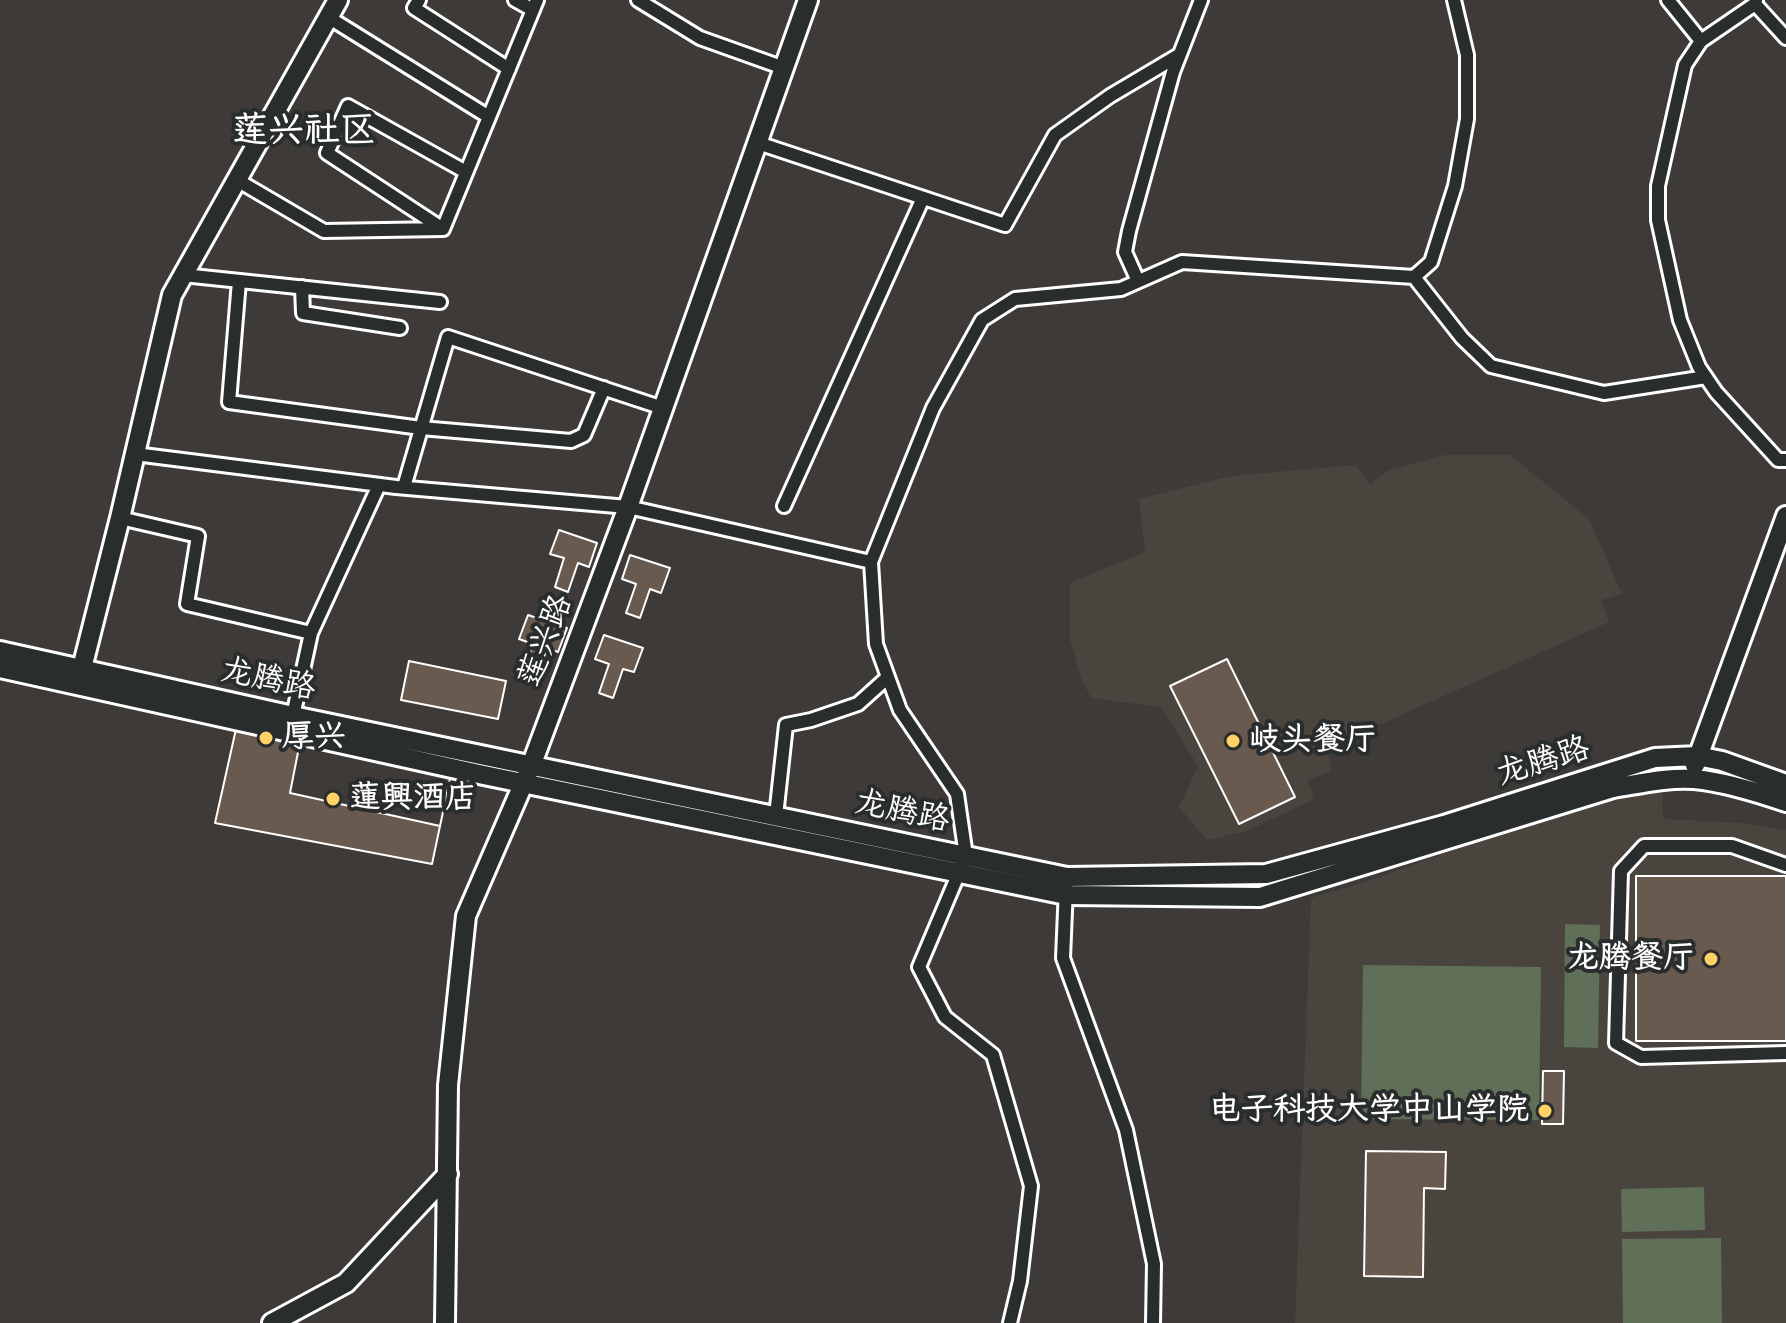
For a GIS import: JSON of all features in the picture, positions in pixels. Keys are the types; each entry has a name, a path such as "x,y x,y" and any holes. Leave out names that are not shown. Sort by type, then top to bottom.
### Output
{"street":[{"path":"80,678 172,295 338,0"},
{"path":"419,0 414,8 509,69"},
{"path":"443,229 535,5 515,0"},
{"path":"638,0 700,38 784,68"},
{"name":"莲兴路","path":"445,1323 448,1085 466,916 527,775 628,507 808,0"},
{"path":"1138,281 1125,252 1179,55 1201,0"},
{"path":"1010,1323 1020,1281 1031,1186 993,1055 945,1017 919,967 963,865 957,794 900,710 876,644 871,562 933,408 982,320 1015,299 1121,289 1182,262 1414,277 1431,262 1455,186 1467,119 1467,55 1454,0"},
{"path":"1668,0 1701,41"},
{"path":"1786,38 1756,2 1701,41 1685,65 1658,186 1658,220 1680,320 1706,377 1778,460 1786,460"},
{"path":"328,17 489,117"},
{"path":"758,143 1005,225 1055,135 1110,96 1179,55"},
{"path":"443,229 327,153 348,106 466,172"},
{"path":"237,180 324,231 443,229"},
{"path":"784,506 923,198"},
{"path":"183,275 440,302"},
{"path":"1414,277 1462,338 1491,366 1604,393 1706,377"},
{"path":"239,281 229,402 421,428 571,441 584,435 604,388"},
{"path":"302,287 303,313 400,328"},
{"path":"404,487 448,337 663,408"},
{"path":"135,454 379,485 628,507 871,562"},
{"path":"293,716 311,633 379,485"},
{"path":"1691,779 1786,516"},
{"path":"120,518 198,536 187,604 311,633"},
{"name":"龙腾路","path":"0,651 80,678 527,775 1066,886 1260,897 1613,788 1691,779 1719,783 1786,802"},
{"name":"龙腾路","path":"0,668 80,678 293,716 527,775 776,816 963,865"},
{"path":"776,816 786,725 858,704 888,677"},
{"name":"龙腾路","path":"1066,886 1266,874 1444,825 1655,758 1697,756 1722,761 1786,784"},
{"path":"1786,865 1732,846 1644,846 1621,871 1616,1043 1641,1057 1786,1053"},
{"path":"1066,886 1063,958 1126,1130 1154,1264 1153,1323"},
{"path":"272,1323 346,1283 448,1174"}],"shaded area":[{"path":"1445,455 1510,455 1589,519 1622,594 1601,600 1609,622 1327,748 1331,771 1308,780 1314,799 1247,831 1207,840 1179,807 1198,766 1161,707 1091,698 1081,678 1070,640 1070,583 1145,552 1139,499 1231,476 1356,465 1370,485 1387,471"},
{"name":"电子科技大学中山学院","path":"1662,787 1663,819 1742,823 1786,830 1786,1323 1295,1323 1311,898 1516,828 1576,799"}],"green space":[{"path":"1565,924 1600,925 1598,1048 1564,1047"},
{"path":"1363,965 1541,967 1539,1120 1361,1119"},
{"path":"1704,1187 1705,1230 1622,1232 1621,1189"},
{"path":"1721,1238 1722,1323 1623,1323 1622,1239"}],"building":[{"path":"559,530 597,543 589,567 578,563 568,592 555,587 564,558 550,554"},
{"path":"630,555 670,568 661,593 650,589 640,618 626,613 636,584 622,579"},
{"path":"528,615 567,628 558,652 547,648 537,677 523,673 533,644 519,639"},
{"path":"604,635 643,648 634,672 623,669 613,698 599,693 609,664 595,659"},
{"name":"岐头餐厅","path":"1227,659 1295,797 1239,824 1170,686"},
{"path":"409,661 506,681 498,719 401,700"},
{"name":"蓮興酒店","path":"236,729 451,774 432,864 215,823"},
{"path":"300,742 451,774 440,826 290,793"},
{"name":"龙腾餐厅","path":"1636,876 1786,876 1786,1041 1636,1041"},
{"path":"1543,1071 1564,1071 1563,1124 1542,1124"},
{"path":"1366,1151 1446,1152 1445,1189 1424,1188 1423,1277 1364,1276"}],"place":[{"name":"厚兴","path":"266,738"},
{"name":"岐头餐厅","path":"1233,741"},
{"name":"蓮興酒店","path":"333,799"},
{"name":"龙腾餐厅","path":"1711,959"},
{"name":"电子科技大学中山学院","path":"1545,1111"}],"district":[{"name":"莲兴社区","path":"304,132"}]}
